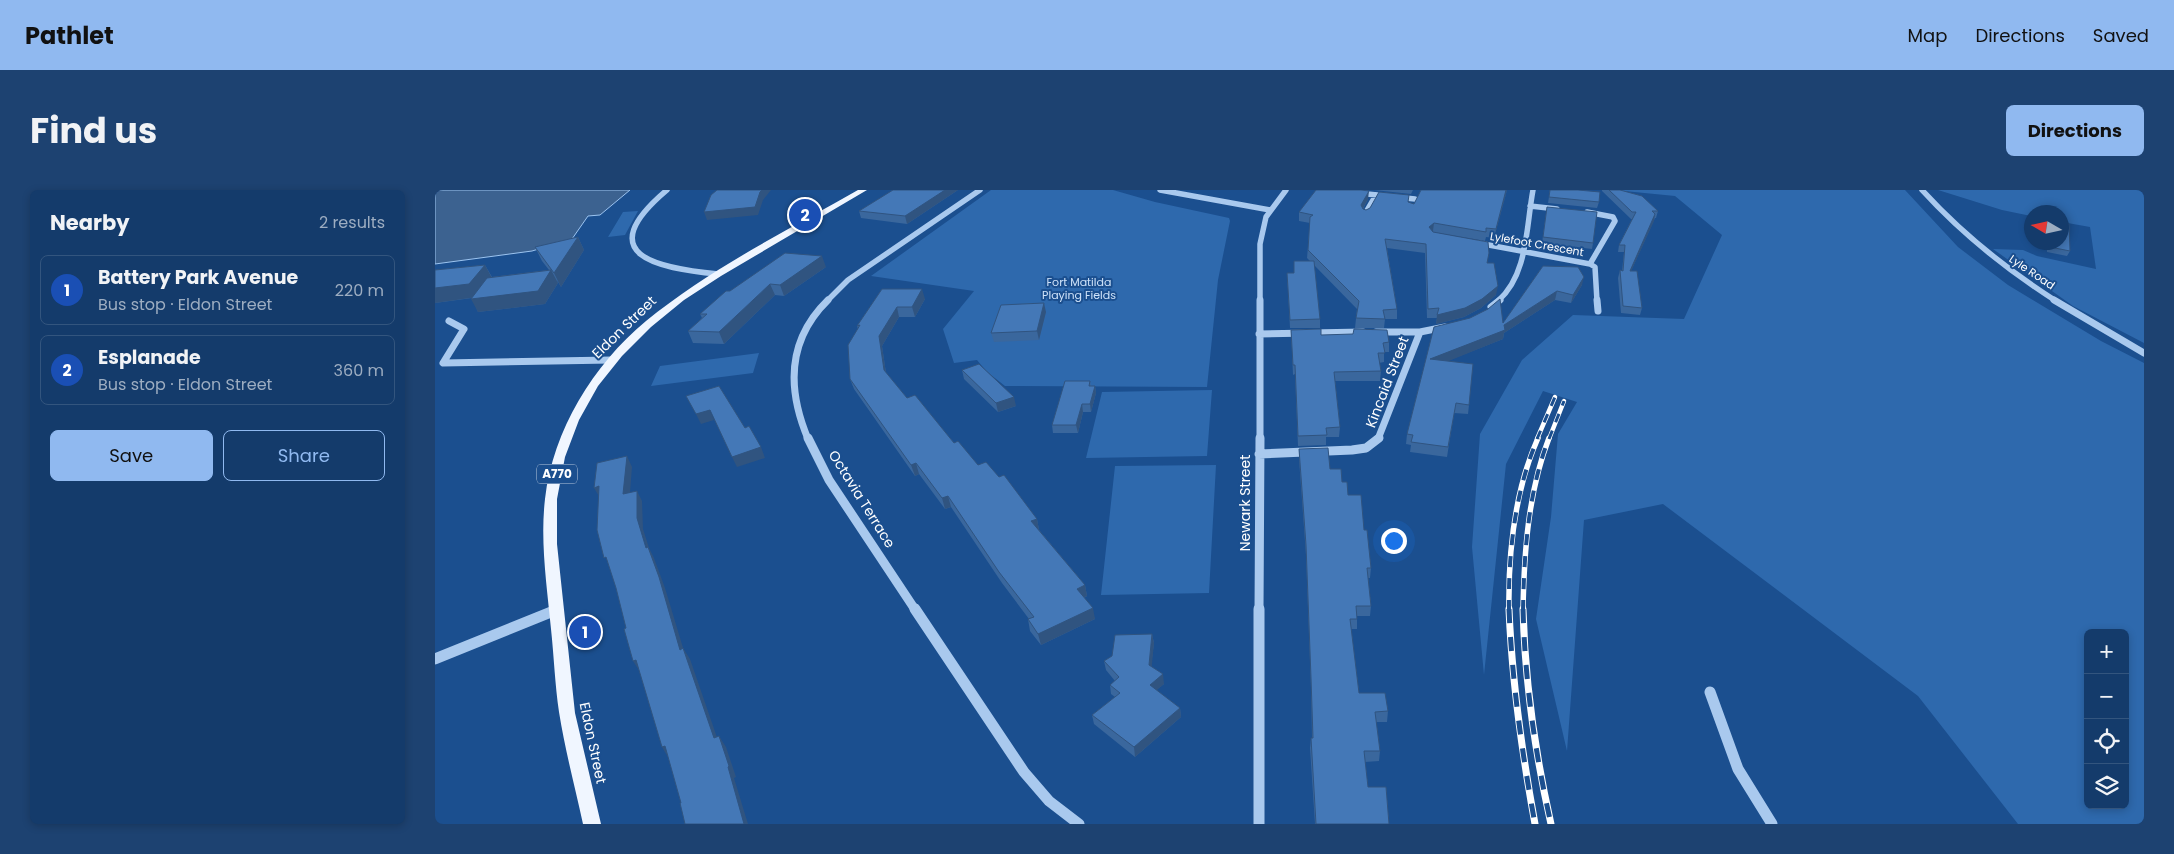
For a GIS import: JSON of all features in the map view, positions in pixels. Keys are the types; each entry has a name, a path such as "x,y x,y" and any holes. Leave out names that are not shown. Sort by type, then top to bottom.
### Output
{"main road":[{"name":"Eldon Street","path":"592,824 567,713 550,543 552,502 558,466 578,409 591,387 611,360 667,309 696,287 863,190"}],"street":[{"path":"667,190 641,218 631,239 632,247 647,261 662,266 718,274"},
{"name":"Octavia Terrace","path":"980,190 848,280 833,293 805,328 797,347 793,366 793,388 801,419 829,480 1024,772 1049,801 1076,823"},
{"path":"1160,190 1270,210"},
{"name":"Newark Street","path":"1259,824 1260,244 1263,224 1270,210 1286,190"},
{"path":"1411,208 1418,190"},
{"path":"1483,313 1499,301 1510,288 1523,251 1533,190"},
{"name":"Lyle Road","path":"1922,190 1945,216 1994,258 2058,301 2144,353"},
{"path":"1348,192 1415,199"},
{"path":"1365,214 1376,195"},
{"path":"1530,206 1568,210"},
{"name":"Lylefoot Crescent","path":"1469,242 1590,264 1615,221 1613,217 1605,214 1577,211"},
{"path":"1590,264 1595,267 1598,311"},
{"path":"449,321 464,329 443,363 611,360"},
{"path":"1259,334 1420,332 1451,325"},
{"name":"Kincaid Street","path":"1259,454 1352,450 1366,448 1378,440 1420,332"},
{"path":"435,659 557,610"},
{"path":"1711,692 1739,769 1772,824"}],"green space":[{"name":"Fort Matilda Playing Fields","path":"991,190 1113,190 1155,202 1229,218 1230,221 1218,280 1207,387 1005,386 986,371 977,360 954,363 943,329 974,291 871,276"},
{"path":"1614,190 1905,190 1958,247 2008,285 2101,341 2144,363 2144,824 2018,824 1918,696 1663,504 1584,520 1567,751 1536,619 1551,517 1558,434 1577,402 1543,391 1506,464 1484,675 1472,547 1480,434 1522,360 1573,315 1684,319 1722,235 1675,196"},
{"path":"1938,190 2144,190 2144,343 2073,306 1993,249 2023,250 2037,256 2096,269 2090,227 2069,223 2069,205 2024,205 2024,215 2002,210"},
{"path":"638,211 625,235 608,237 623,212"},
{"path":"759,353 753,373 651,386 660,366"},
{"path":"1212,390 1207,456 1086,458 1102,392"},
{"path":"1216,465 1209,593 1101,595 1115,466"}],"shaded area":[{"path":"435,190 630,190 600,215 588,216 572,239 532,251 435,264"}],"building":[{"path":"717,190 762,190 755,207 704,212 711,195"},
{"path":"893,190 945,190 905,216 859,211"},
{"path":"1316,190 1369,191 1361,205 1366,210 1370,208 1379,192 1409,195 1408,202 1414,204 1421,190 1506,190 1496,229 1486,228 1486,232 1434,223 1429,227 1433,232 1488,242 1489,253 1487,263 1494,263 1498,286 1482,299 1465,308 1437,315 1439,308 1428,309 1426,244 1385,239 1397,309 1383,310 1385,319 1356,318 1359,301 1308,250 1310,217 1313,215 1299,212"},
{"path":"1550,190 1600,192 1599,202 1549,197"},
{"path":"1609,190 1620,190 1642,196 1658,211 1652,211 1655,214 1630,271 1637,271 1642,308 1623,306 1620,270 1623,271 1625,245 1619,245 1636,212 1632,212"},
{"path":"1547,207 1597,212 1593,243 1543,237"},
{"path":"578,237 554,273 535,247"},
{"path":"785,253 822,256 780,285 770,284 719,332 688,331 707,314 700,314 726,291 730,291"},
{"path":"1294,261 1314,261 1320,319 1290,320 1287,273 1294,273"},
{"path":"485,265 469,284 435,288 435,270"},
{"path":"1543,266 1578,267 1584,277 1573,295 1557,291 1504,325 1505,330 1430,359 1473,364 1469,405 1456,403 1448,447 1411,442 1413,435 1407,434 1434,327 1470,318 1488,309 1500,299 1503,323"},
{"path":"551,270 538,291 471,299 487,278"},
{"path":"882,289 922,289 912,307 897,307 879,336 884,370 907,398 915,395 954,443 958,441 978,465 986,462 999,477 1004,475 1037,519 1031,521 1085,585 1077,589 1093,608 1038,634 1028,619 1034,617 999,572 948,496 942,498 916,463 911,465 850,379 848,345 860,325 857,326"},
{"path":"1044,303 1037,331 991,333 1001,305"},
{"path":"1321,329 1321,335 1353,334 1354,329 1387,330 1389,342 1383,343 1385,353 1378,353 1381,371 1334,372 1340,427 1326,428 1327,435 1298,436 1295,365 1293,365 1291,330"},
{"path":"979,364 1014,397 996,403 962,370"},
{"path":"1065,381 1090,381 1089,386 1095,386 1090,404 1082,404 1076,425 1052,425"},
{"path":"719,386 745,428 749,426 761,447 732,457 710,410 696,414 686,396"},
{"path":"1328,448 1330,469 1341,469 1342,482 1347,482 1348,495 1361,495 1364,530 1367,530 1371,568 1367,568 1371,606 1356,606 1357,619 1350,619 1359,693 1385,693 1388,711 1375,712 1380,751 1364,751 1368,787 1386,787 1389,824 1316,824 1311,738 1313,738 1306,545 1299,449"},
{"path":"627,456 623,494 637,491 637,518 646,548 648,547 659,577 680,650 683,648 714,738 719,736 744,824 685,824 665,746 662,747 636,660 633,661 624,629 626,628 616,588 606,557 604,558 597,530 599,486 594,488 597,463"},
{"path":"1152,634 1149,665 1163,674 1150,685 1180,708 1134,747 1092,715 1120,693 1110,685 1119,677 1104,661 1112,656 1115,635"}],"railway":[{"path":"1537,439 1555,397"},
{"path":"1549,439 1564,401"},
{"path":"1509,609 1510,567 1518,501 1530,458 1538,438"},
{"path":"1523,610 1526,545 1532,501 1536,480 1549,438"},
{"path":"1509,609 1518,717 1535,824"},
{"path":"1523,610 1526,664 1532,718 1551,824"}],"place":[{"name":"Esplanade","path":"805,215"},
{"name":"Battery Park Avenue","path":"585,632"}]}
